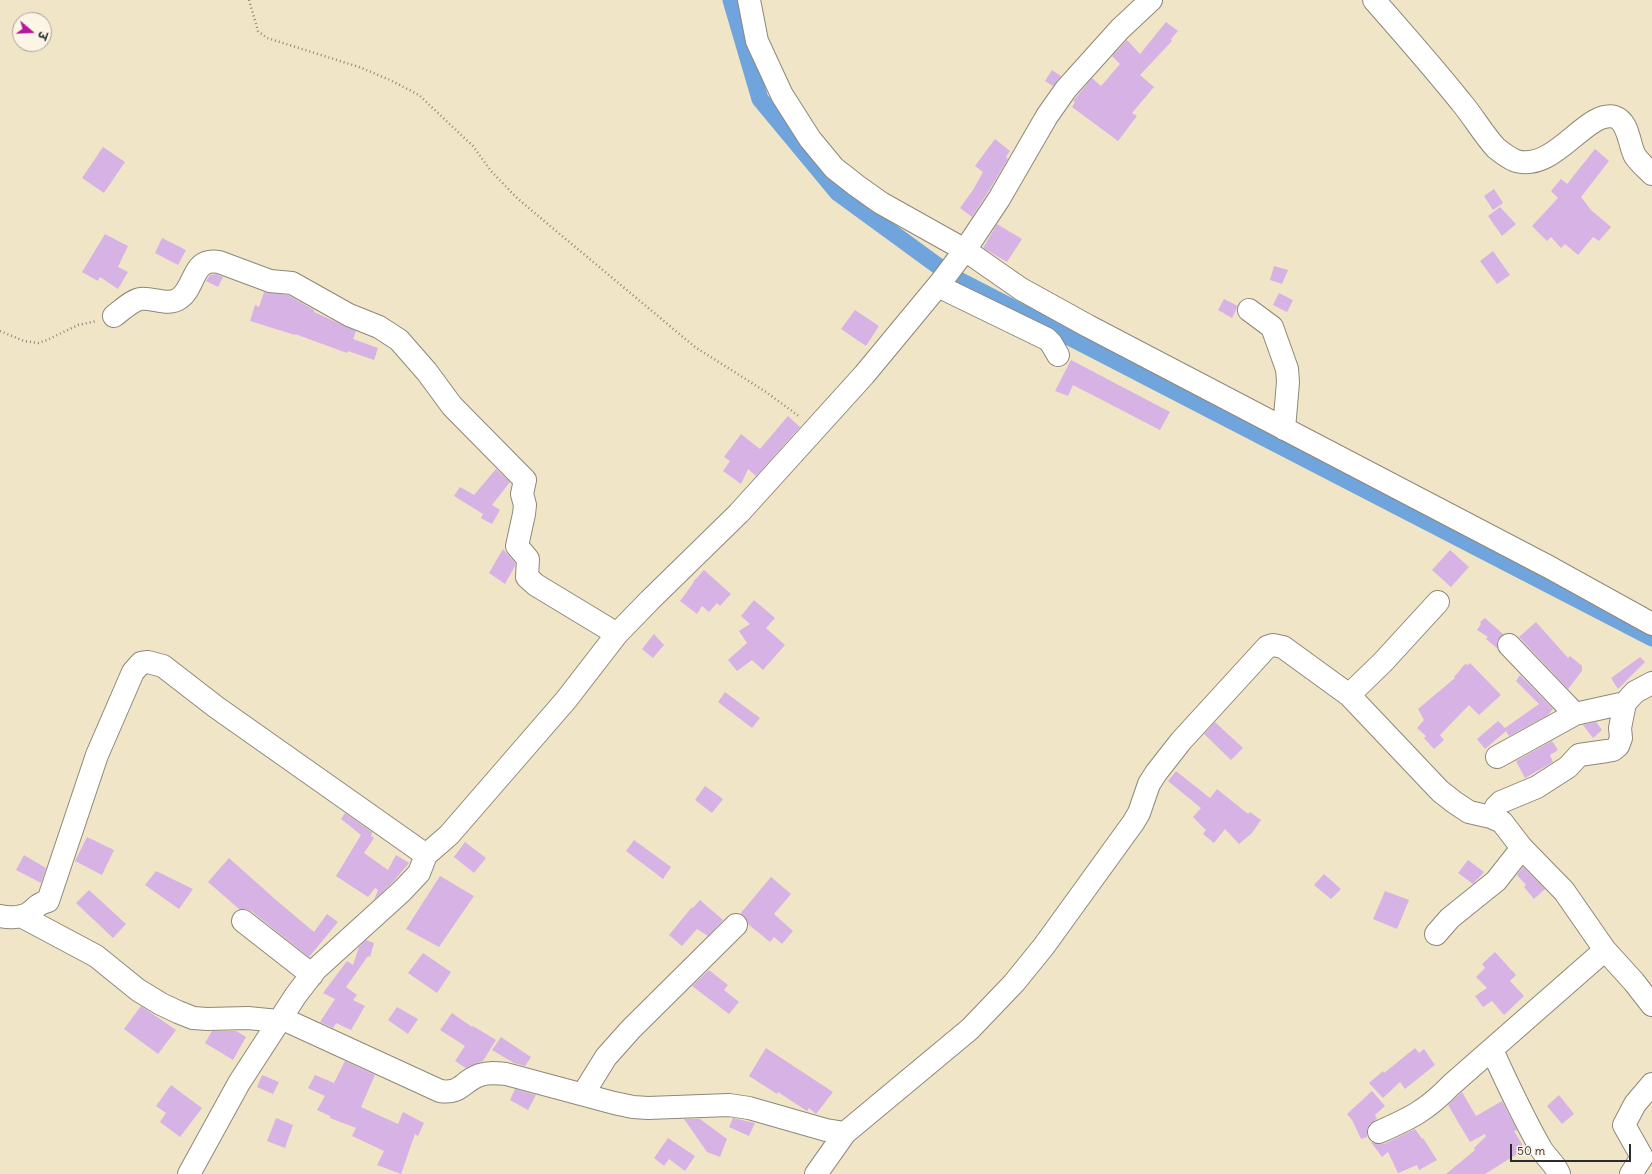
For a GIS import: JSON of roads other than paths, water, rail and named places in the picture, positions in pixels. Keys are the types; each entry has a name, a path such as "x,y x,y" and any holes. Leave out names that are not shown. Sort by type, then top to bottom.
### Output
{"street":[{"path":"749,0 757,41 782,95 810,139 834,168 856,186 960,256 1156,362 1542,564 1652,624"},
{"path":"189,1174 239,1083 280,1020 312,975 402,891 419,873 426,855 448,835 566,700 617,634 739,513 864,376 960,256 999,199 1047,116 1066,89 1120,29 1151,0"},
{"path":"1374,0 1461,102 1495,147 1506,156 1516,161 1527,162 1547,157 1598,119 1608,116 1616,118 1622,123 1634,154 1652,174"},
{"path":"114,316 136,300 142,299 169,302 181,298 201,266 205,262 212,261 220,262 270,282 292,283 349,315 379,327 399,340 452,406 525,480 522,494 525,504 524,514 517,546 528,559 526,577 536,585 617,634"},
{"path":"939,284 1046,339 1051,343 1058,355"},
{"path":"1249,310 1272,327 1287,369 1288,382 1284,429"},
{"path":"1349,695 1383,662 1438,602"},
{"path":"816,1174 845,1133 970,1029 1014,983 1044,946 1133,823 1139,813 1149,784 1156,773 1181,741 1267,647 1273,644 1283,647 1349,695 1440,791 1454,802 1469,812 1491,816 1502,822 1522,848 1564,891 1605,950 1634,982 1652,1005"},
{"path":"1509,645 1575,714"},
{"path":"0,916 22,916 29,913 37,904 48,901 97,755 133,672 141,664 148,662 164,666 216,707 426,855"},
{"path":"1491,816 1501,802 1537,787 1568,767 1579,755 1607,752 1618,746 1621,738 1620,728 1625,703 1634,692 1652,683"},
{"path":"1497,757 1575,714 1625,703"},
{"path":"1436,934 1450,918 1496,880 1522,848"},
{"path":"22,916 49,932 78,945 96,956 138,990 160,1004 178,1012 193,1018 248,1018 280,1020 440,1091 456,1091 479,1075 489,1073 506,1074 614,1103 648,1108 728,1105 749,1108 826,1130 845,1133"},
{"path":"243,920 312,975"},
{"path":"583,1094 606,1057 631,1029 736,926"},
{"path":"1379,1132 1407,1120 1430,1106 1451,1085 1605,950"},
{"path":"1492,1050 1517,1106 1542,1150 1556,1166 1559,1174"},
{"path":"1631,1174 1642,1157 1624,1125 1635,1104 1652,1084"}],"waterway":[{"path":"731,0 760,99 838,193 953,277 1652,638"}]}
